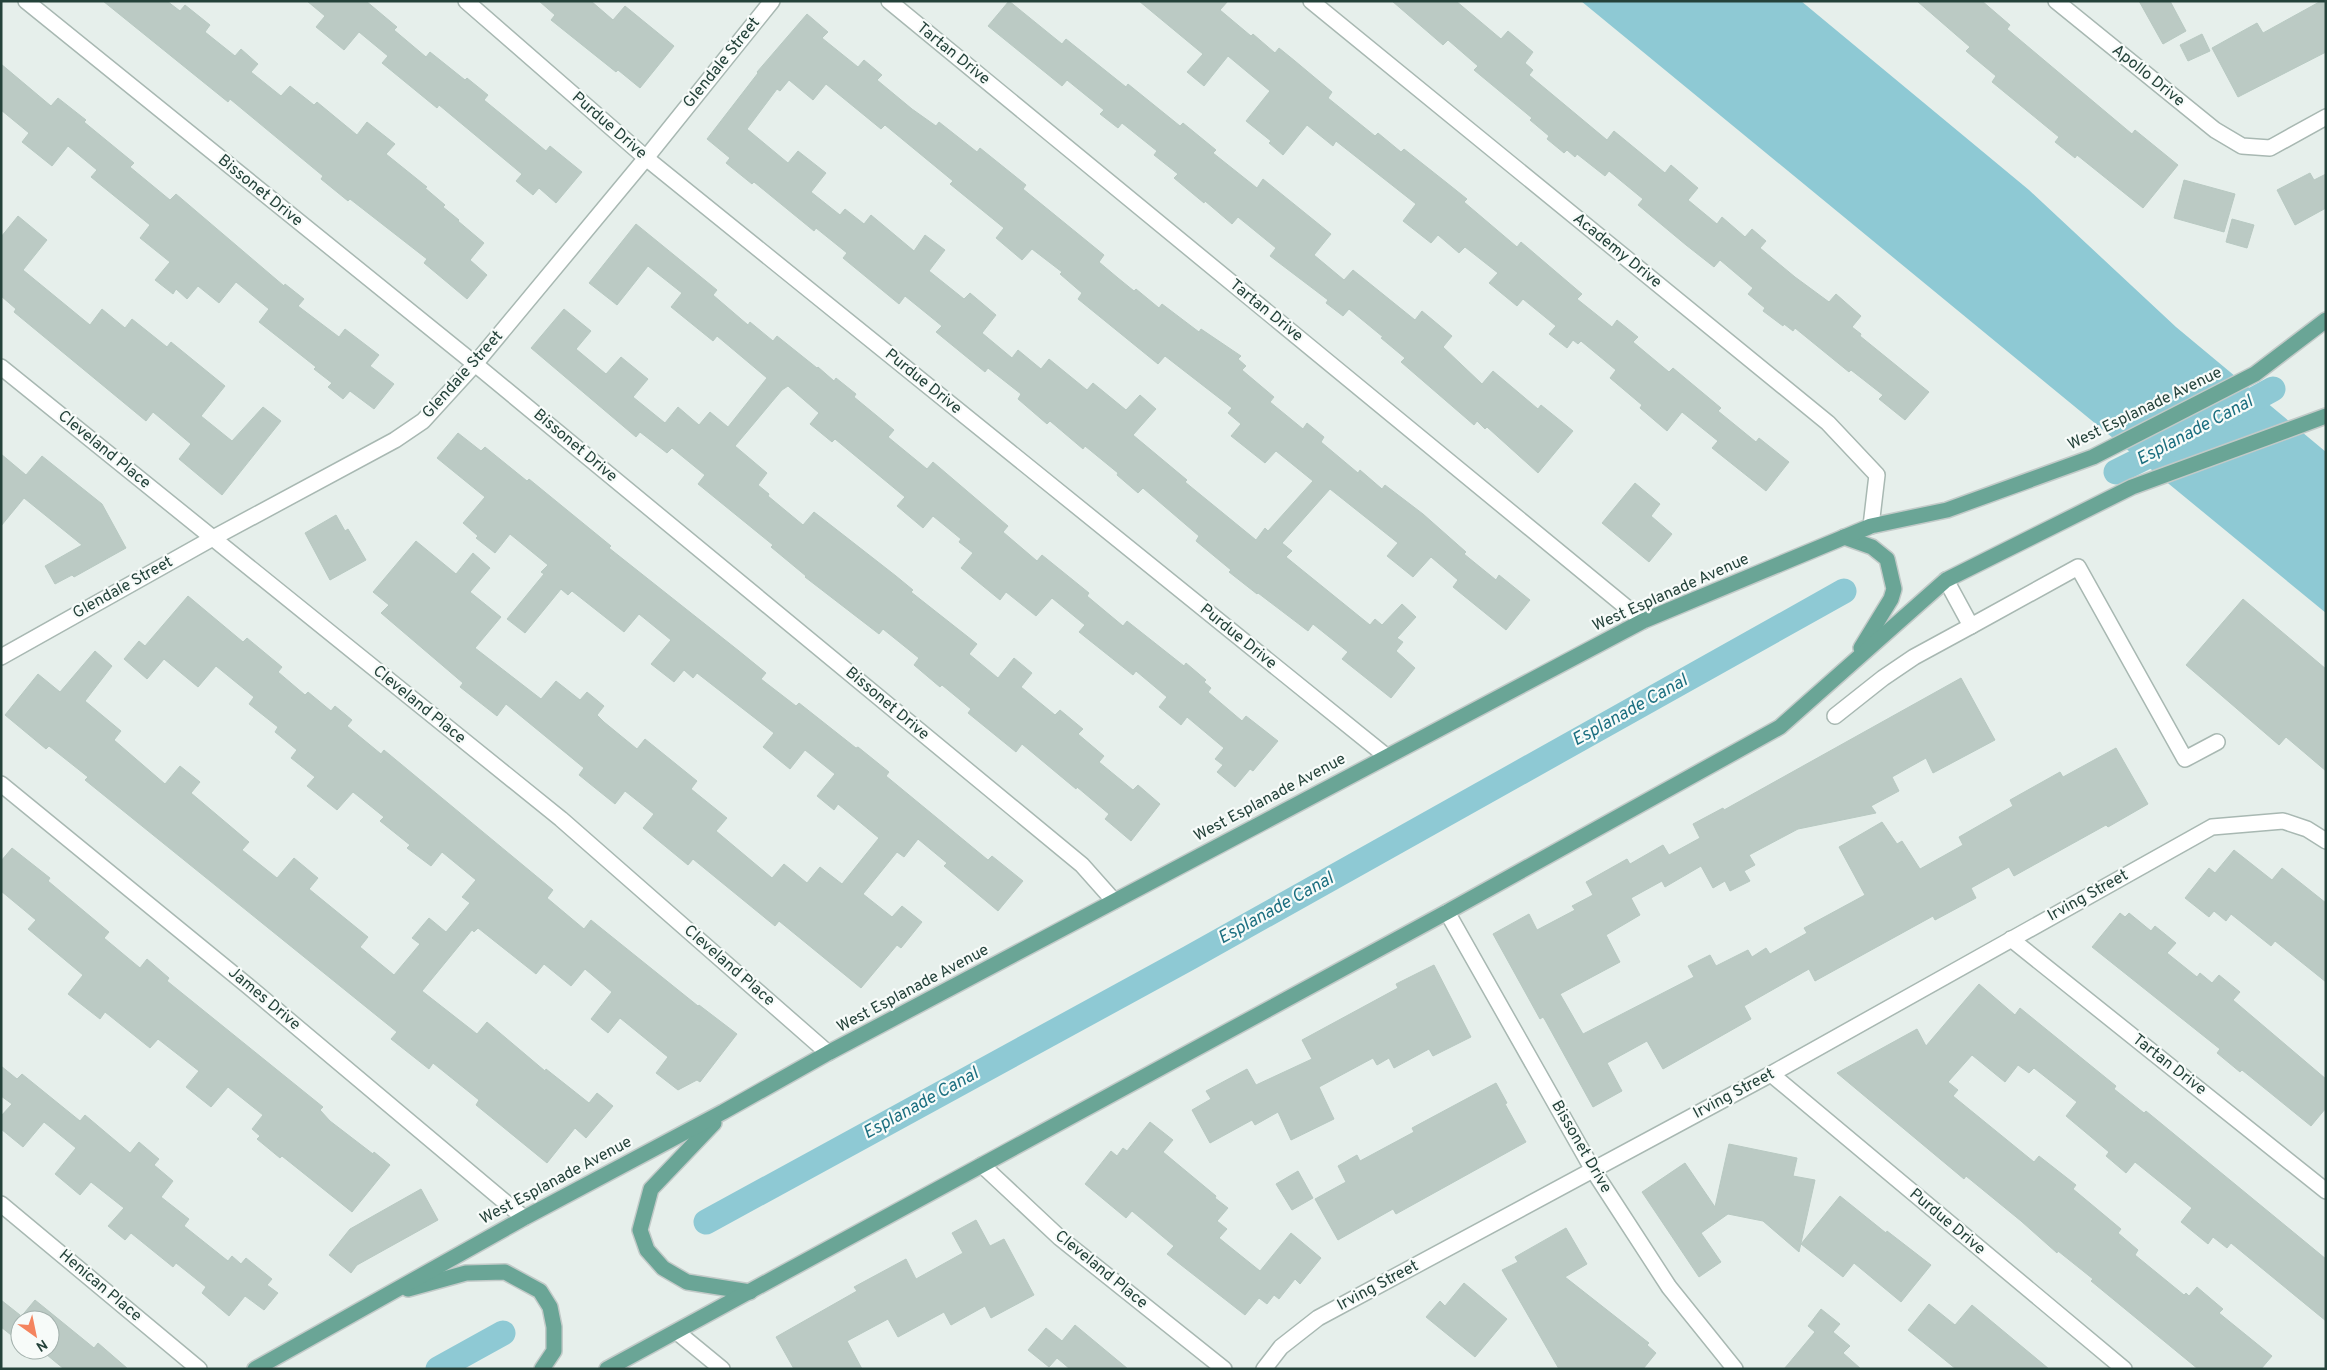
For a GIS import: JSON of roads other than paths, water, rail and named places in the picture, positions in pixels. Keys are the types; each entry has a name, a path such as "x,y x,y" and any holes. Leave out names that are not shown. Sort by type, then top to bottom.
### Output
{"main road":[{"name":"West Esplanade Avenue","path":"255,1369 524,1218 723,1112 828,1053 1643,621 1871,526 1947,510 2094,457 2255,374 2326,320"},
{"path":"607,1369 1447,912 1780,728 1946,580 2132,487 2319,419"},
{"path":"1844,537 1872,547 1887,559 1894,589 1891,599 1853,663"},
{"path":"723,1112 651,1189 640,1230 647,1250 662,1268 687,1282 750,1292"},
{"path":"386,1295 466,1273 505,1272 540,1291 550,1307 554,1327 554,1351 542,1369"}],"street":[{"name":"Bissonet Drive","path":"26,1 475,364 1082,865 1114,901"},
{"name":"Purdue Drive","path":"466,1 646,158 1386,756"},
{"name":"Glendale Street","path":"1,657 213,538 395,440 423,421 475,364 646,158 772,1"},
{"name":"Tartan Drive","path":"889,1 1643,621"},
{"name":"Academy Drive","path":"1311,1 1828,423 1877,475 1871,526"},
{"name":"Apollo Drive","path":"2056,1 2214,130 2242,146 2270,148 2326,117"},
{"name":"Cleveland Place","path":"1,367 561,819 828,1053"},
{"path":"1835,716 1906,662 2078,567 2185,758 2217,742"},
{"path":"1946,580 1972,626"},
{"name":"James Drive","path":"1,784 248,986 524,1218"},
{"name":"Irving Street","path":"1264,1369 1281,1348 1318,1318 1771,1074 2212,827 2283,821 2306,828 2326,841"},
{"name":"Bissonet Drive","path":"1447,912 1593,1170 1669,1287 1734,1369"},
{"name":"Tartan Drive","path":"2011,939 2326,1191"},
{"name":"Purdue Drive","path":"1771,1074 2124,1369"},
{"name":"Cleveland Place","path":"982,1165 1060,1238 1224,1369"},
{"name":"Henican Place","path":"1,1204 199,1369"},
{"path":"677,1332 722,1369"}],"water":[{"path":"1581,1 1801,1 2029,190 2176,327 2326,452 2326,613"}],"waterway":[{"name":"Esplanade Canal","path":"2229,413 2273,389"},
{"name":"Esplanade Canal","path":"2116,472 2170,445"},
{"name":"Esplanade Canal","path":"706,1222 1189,958 1844,591"},
{"name":"Esplanade Canal","path":"438,1369 503,1333"}]}
